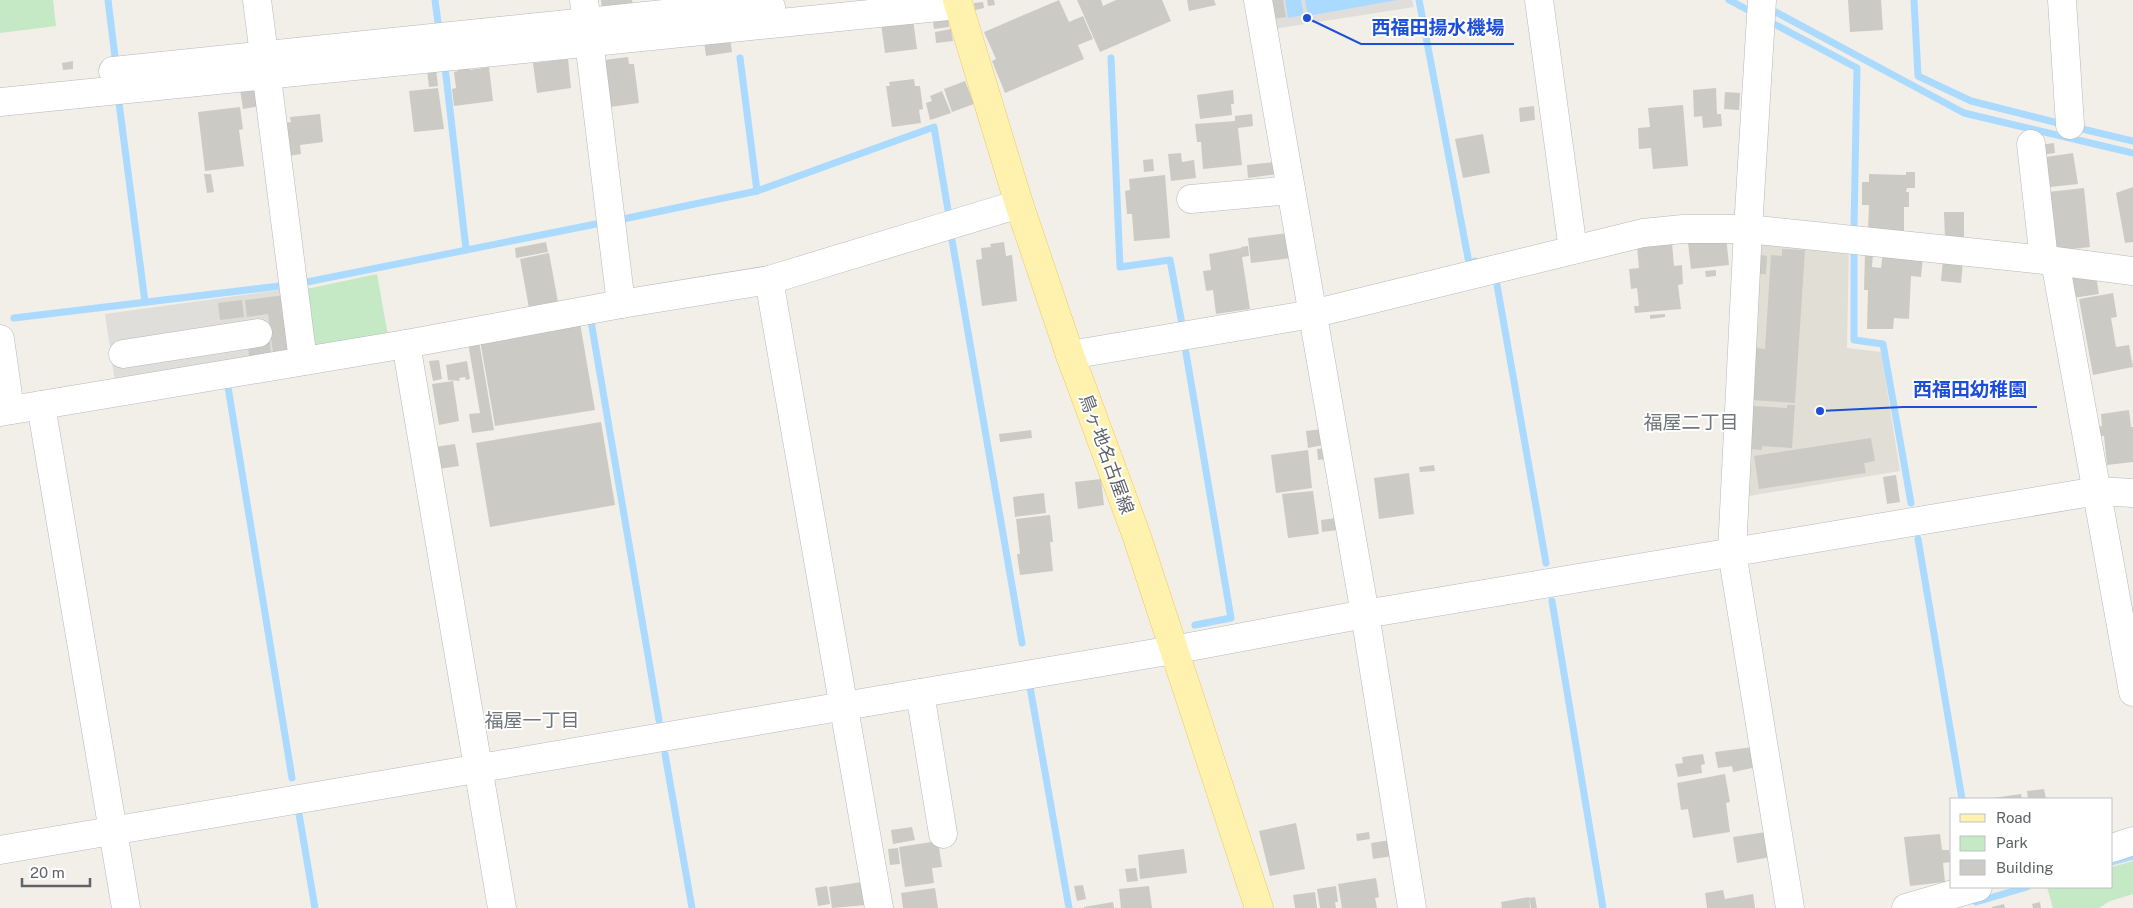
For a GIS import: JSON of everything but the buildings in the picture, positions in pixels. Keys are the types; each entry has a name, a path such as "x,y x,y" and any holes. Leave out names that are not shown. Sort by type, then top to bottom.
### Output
{"main road":[{"name":"鳥ヶ地名古屋線","path":"958,3 1019,204 1070,355 1136,534 1259,908"}],"street":[{"path":"257,0 303,360"},
{"path":"0,102 587,22 731,7 738,10 841,0"},
{"path":"1258,0 1365,614 1412,908"},
{"path":"1540,0 1573,250"},
{"path":"1762,0 1748,229 1732,552 1790,908"},
{"path":"2062,0 2070,125"},
{"path":"587,22 958,3"},
{"path":"587,22 621,304"},
{"path":"0,83 265,66"},
{"path":"2031,144 2050,260 2097,491 2133,692"},
{"path":"1191,199 1291,190"},
{"path":"0,339 5,411 406,344 621,304 769,280 1019,204"},
{"path":"1070,355 1312,314 1643,233 1683,229 1748,229 2050,260 2133,271"},
{"path":"769,280 879,908"},
{"path":"123,354 258,333"},
{"path":"206,341 212,376"},
{"path":"406,344 502,908"},
{"path":"41,405 126,908"},
{"path":"0,850 1173,650 1365,614 1732,552 2097,491 2133,493"},
{"path":"920,693 943,834"},
{"path":"2113,848 2133,841"},
{"path":"1906,908 1975,888"}],"shaded area":[{"path":"1267,0 1412,0 1414,7 1273,29"},
{"path":"1767,239 1849,247 1847,348 1881,352 1900,471 1743,497 1759,245"},
{"path":"286,289 294,345 288,354 115,382 105,314"}],"green space":[{"path":"0,0 53,0 56,26 0,33"},
{"path":"377,274 388,336 317,348 308,339 302,290"},
{"path":"2133,861 2133,894 2110,901 2099,908 2053,908 2047,888 2113,888 2113,867"}],"water":[{"path":"1285,0 1301,0 1304,15 1288,18"},
{"path":"1305,0 1397,0 1308,16"}],"waterway":[{"path":"108,0 115,57"},
{"path":"435,0 439,30"},
{"path":"1419,0 1469,263 1475,261"},
{"path":"1729,0 1748,10"},
{"path":"1914,0 1918,76 1971,101 2058,123"},
{"path":"1772,10 1964,113 2133,153"},
{"path":"1776,25 1857,68 1854,227"},
{"path":"740,58 757,191"},
{"path":"1111,58 1120,267 1170,260 1182,324"},
{"path":"445,67 466,249"},
{"path":"119,103 145,302"},
{"path":"623,219 757,191 934,127 948,210"},
{"path":"2078,128 2133,141"},
{"path":"307,282 601,223"},
{"path":"952,240 1022,643"},
{"path":"1854,249 1854,340 1883,344 1911,503"},
{"path":"1497,285 1546,563"},
{"path":"14,318 280,286"},
{"path":"591,321 659,720"},
{"path":"1186,353 1231,618 1195,625"},
{"path":"228,387 292,778"},
{"path":"1918,539 1962,798"},
{"path":"1552,601 1603,908"},
{"path":"1030,687 1069,908"},
{"path":"665,754 692,908"},
{"path":"299,814 315,908"},
{"path":"2113,862 2133,856"},
{"path":"1976,902 2024,888"}],"place":[{"name":"西福田揚水機場","path":"1307,18"},
{"name":"西福田幼稚園","path":"1820,411"}],"district":[{"name":"福屋二丁目","path":"1691,422"},
{"name":"福屋一丁目","path":"532,720"}]}
